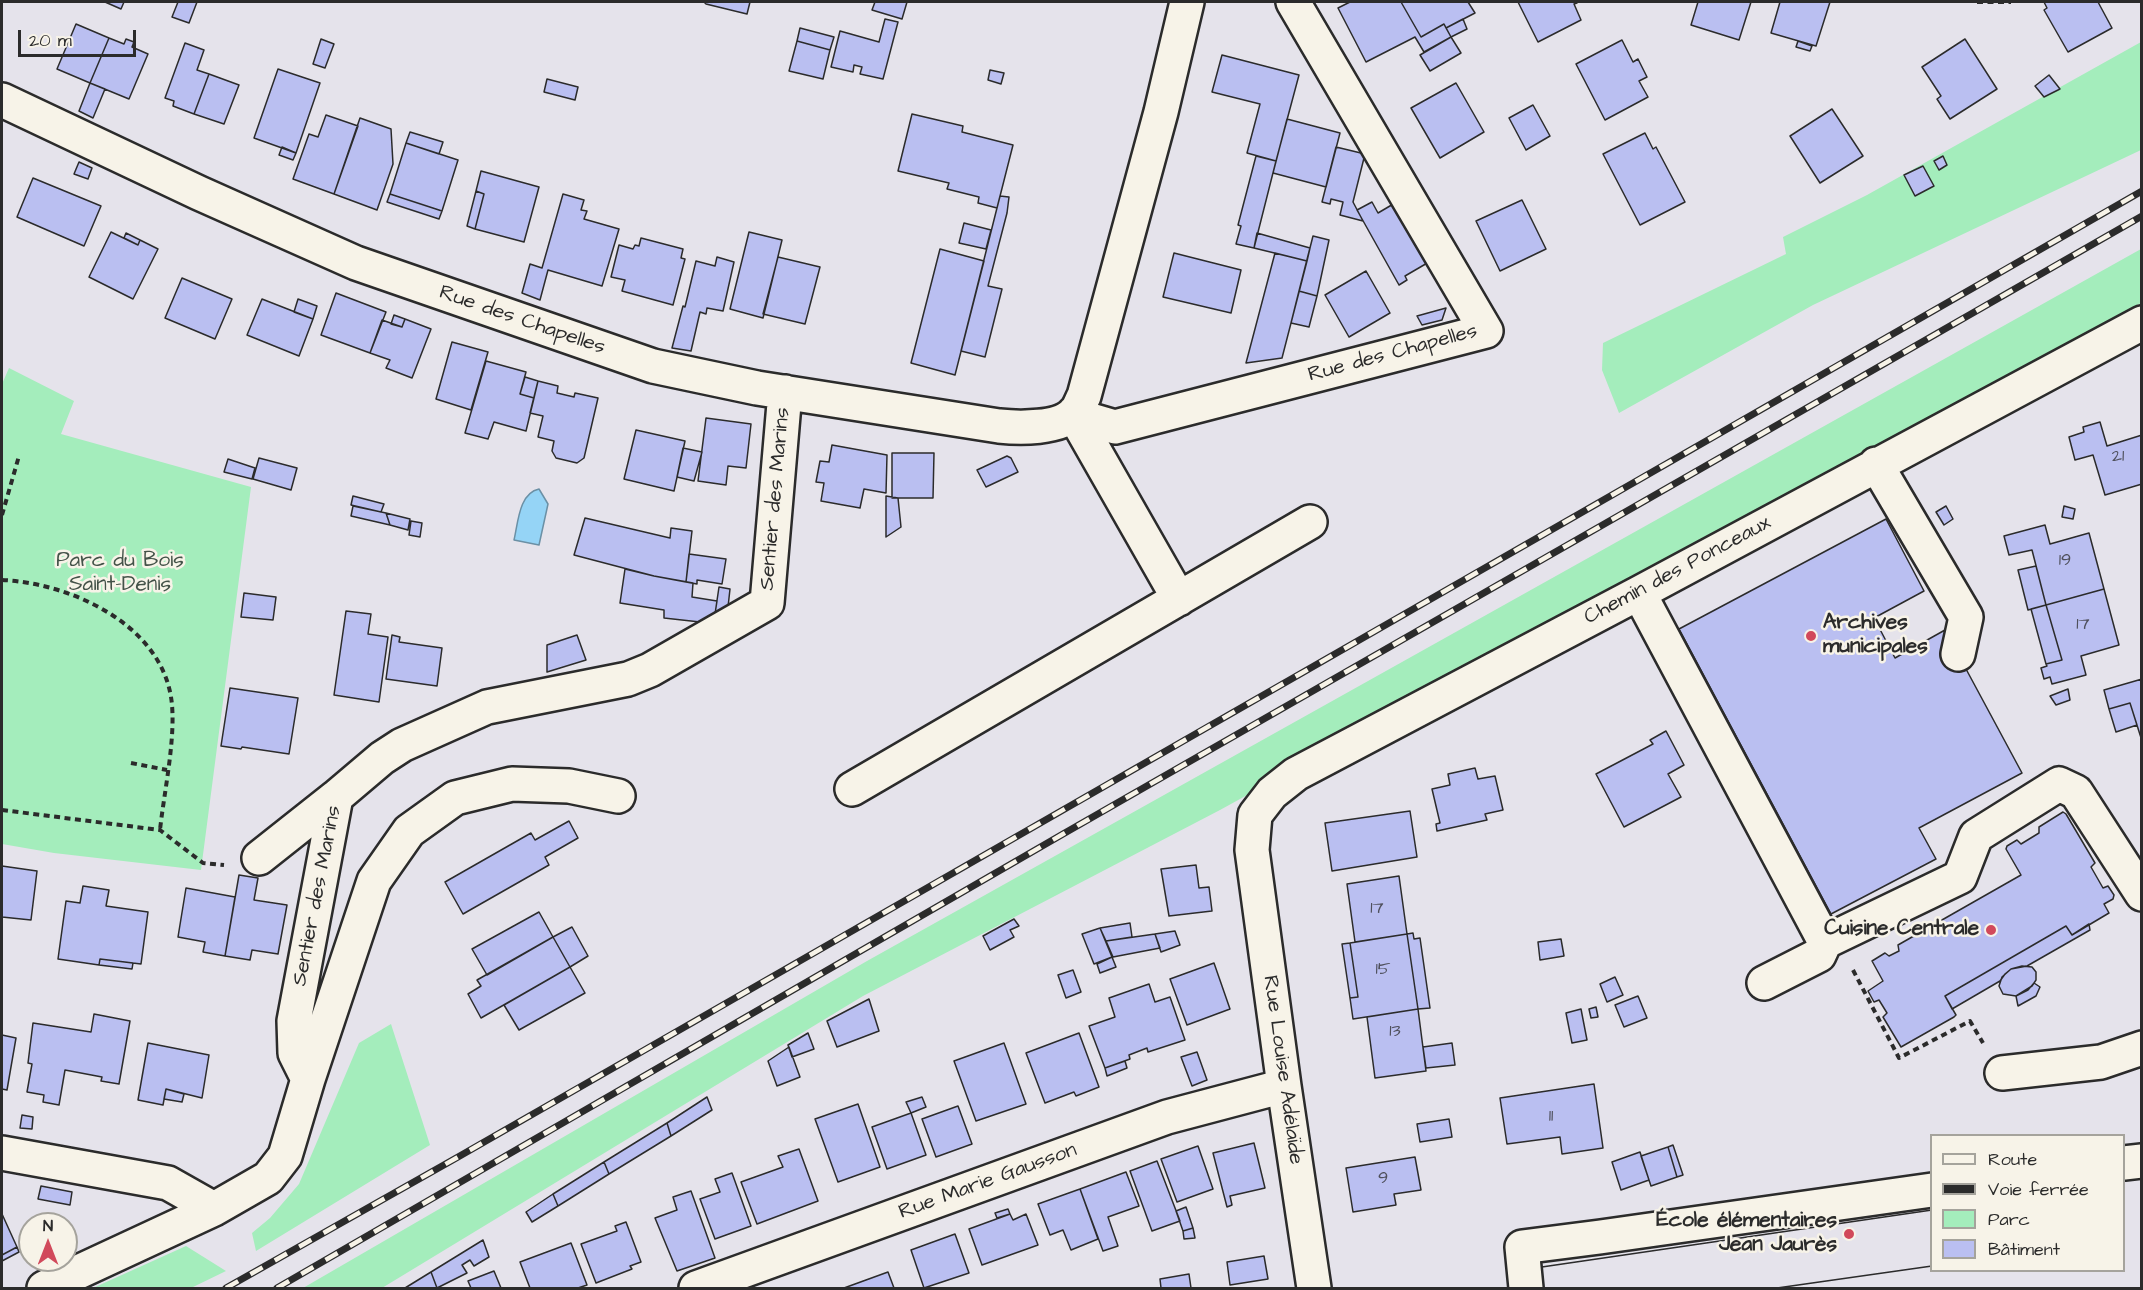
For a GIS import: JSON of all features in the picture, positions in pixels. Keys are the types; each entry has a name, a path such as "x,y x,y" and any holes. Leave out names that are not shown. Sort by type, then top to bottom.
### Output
{"street":[{"path":"1179,599 1074,415 1084,396 1105,326 1187,2"},
{"name":"Rue des Chapelles","path":"2,100 199,193 356,263 653,366 785,392 1009,427 1028,428 1052,424 1074,415 1115,427 1486,331 1293,2"},
{"name":"Chemin des Ponceaux","path":"1252,850 1255,815 1272,793 1296,774 1640,593 1876,464 2142,323"},
{"name":"Sentier des Marins","path":"308,1079 295,1053 294,1021 336,796 382,758 402,745 487,707 628,679 650,670 767,603 785,392"},
{"path":"1876,464 1966,617 1958,654"},
{"path":"852,789 1310,522"},
{"path":"1640,593 1831,939"},
{"path":"44,1288 214,1209 268,1178 285,1156 308,1079 374,881 409,831 455,798 512,784 569,786 618,796"},
{"path":"1764,983 1819,955 1831,939 1960,877 1976,836 2060,784 2076,792 2142,894"},
{"path":"259,858 336,796"},
{"name":"Rue Louise Adélaïde","path":"1252,850 1314,1288"},
{"path":"259,858 322,865"},
{"path":"2002,1073 2101,1062 2142,1048"},
{"name":"Rue Marie Gausson","path":"696,1288 1167,1117 1284,1086"},
{"path":"2,1153 168,1183 214,1209"},
{"path":"2125,1163 2142,1161"},
{"path":"1526,1288 1522,1247 1930,1190"}],"path":[{"path":"1977,2 2011,2"},
{"path":"2,515 20,456"},
{"path":"2,580 50,588 87,603 114,616 135,632 152,650 164,673 171,698 171,734 160,830"},
{"path":"131,763 167,770"},
{"path":"2,810 160,830 203,863 239,867 259,858"},
{"path":"1831,939 1899,1058 1970,1021 2002,1073"}],"green space":[{"path":"2141,42 2141,150 1813,305 1619,413 1602,370 1603,343 1786,254 1783,237 1867,195"},
{"path":"2141,249 2141,303 1220,810 863,996 382,1288 303,1288 867,961"},
{"name":"Parc du Bois Saint-Denis","path":"9,368 74,401 61,434 251,487 201,870 54,853 2,844 2,384"},
{"path":"391,1024 430,1145 256,1251 252,1233 270,1218 299,1184 359,1043"},
{"path":"186,1246 226,1271 191,1288 93,1288"}],"water":[{"path":"539,489 548,504 539,545 514,540 523,502 527,496"}],"building":[{"path":"105,2 124,2 121,9"},
{"path":"178,2 197,2 189,23 172,17"},
{"path":"704,2 750,2 747,14"},
{"path":"875,2 907,2 902,19 872,10"},
{"path":"1350,2 1401,2 1421,37 1444,24 1451,37 1424,52 1415,37 1366,62 1338,8"},
{"path":"1401,2 1468,2 1475,13 1446,28 1444,24 1421,37"},
{"path":"1518,2 1576,2 1574,4 1581,20 1538,42"},
{"path":"1698,2 1751,2 1739,40 1691,25"},
{"path":"1780,2 1830,2 1816,46 1771,33"},
{"path":"2044,2 2098,2 2112,28 2068,52 2044,10 2047,8"},
{"path":"885,19 898,22 883,79 860,74 862,67 854,65 853,72 831,67 840,31 879,42"},
{"path":"1463,19 1467,29 1451,37 1446,28"},
{"path":"76,24 109,38 90,83 57,69"},
{"path":"800,28 834,37 830,50 797,41"},
{"path":"1451,37 1461,53 1430,71 1420,55"},
{"path":"109,38 124,44 126,39 134,42 132,47 148,54 129,99 90,83"},
{"path":"321,39 334,44 325,68 313,64"},
{"path":"1965,39 1997,89 1950,119 1937,99 1941,96 1922,67"},
{"path":"1622,40 1633,62 1638,59 1647,77 1639,81 1648,97 1605,120 1576,64"},
{"path":"797,41 830,50 823,79 789,71"},
{"path":"1798,41 1812,46 1810,51 1796,47"},
{"path":"185,43 204,50 197,70 209,74 194,114 173,106 174,101 165,98"},
{"path":"1222,55 1299,75 1276,161 1247,153 1260,104 1212,92"},
{"path":"278,69 320,83 296,153 254,138"},
{"path":"990,70 1004,73 1001,84 988,80"},
{"path":"209,74 239,85 224,124 194,114"},
{"path":"2049,75 2060,89 2044,97 2035,86"},
{"path":"547,79 578,87 575,100 544,92"},
{"path":"90,83 105,89 93,118 79,111"},
{"path":"1456,83 1484,132 1440,158 1411,108"},
{"path":"1533,105 1550,136 1526,150 1509,118"},
{"path":"1832,109 1863,156 1820,183 1790,136"},
{"path":"912,114 963,126 962,132 1013,145 997,208 978,203 979,197 947,189 949,183 898,171"},
{"path":"326,115 358,126 334,194 293,179 309,134 318,137"},
{"path":"360,118 391,129 393,164 377,210 334,194"},
{"path":"1287,119 1340,133 1326,187 1273,173"},
{"path":"410,132 443,142 439,154 406,143"},
{"path":"1645,133 1653,149 1656,147 1685,202 1640,225 1603,154"},
{"path":"406,143 458,160 442,211 390,194"},
{"path":"282,147 296,153 293,160 279,155"},
{"path":"1336,147 1365,154 1353,202 1363,221 1340,215 1343,202 1331,199 1330,204 1322,202"},
{"path":"1256,156 1276,161 1254,248 1236,244 1241,226 1238,225"},
{"path":"1943,156 1947,165 1939,170 1934,161"},
{"path":"79,162 92,168 88,179 74,174"},
{"path":"1923,166 1934,186 1915,196 1904,175"},
{"path":"481,171 539,187 524,242 475,229 484,194 476,191"},
{"path":"33,178 101,206 84,246 17,217"},
{"path":"476,191 484,194 475,229 467,226"},
{"path":"390,194 442,211 439,219 387,202"},
{"path":"563,194 584,200 581,210 587,211 584,219 619,229 602,286 548,270 540,300 522,293 530,264 542,268"},
{"path":"1000,196 1009,197 1007,213 988,286 1002,289 985,357 961,351"},
{"path":"1522,200 1546,249 1500,271 1476,221"},
{"path":"1372,202 1378,213 1395,203 1429,262 1405,276 1407,280 1399,285 1357,210"},
{"path":"964,223 991,230 986,249 959,243"},
{"path":"111,232 138,245 140,240 158,249 133,299 89,277"},
{"path":"749,232 782,240 763,318 730,309"},
{"path":"126,233 140,240 138,245 124,238"},
{"path":"1257,233 1310,248 1307,261 1254,248"},
{"path":"1313,236 1329,240 1317,296 1299,291"},
{"path":"641,238 683,249 681,258 685,259 673,305 622,291 625,280 611,277 619,245 633,249 635,245 639,246"},
{"path":"940,249 984,261 955,375 911,363"},
{"path":"1174,253 1241,270 1231,313 1163,297"},
{"path":"1275,253 1307,261 1282,358 1246,363"},
{"path":"717,257 734,262 723,311 707,308 706,314 700,312 691,351 672,348 696,261 715,266"},
{"path":"778,257 820,267 805,324 763,314"},
{"path":"1366,271 1390,313 1349,337 1325,295"},
{"path":"182,278 232,299 215,339 165,318"},
{"path":"1299,291 1317,296 1309,327 1291,323"},
{"path":"336,293 386,312 370,353 321,335"},
{"path":"262,299 313,319 299,356 247,335"},
{"path":"298,299 317,306 313,319 294,312"},
{"path":"1446,308 1442,320 1422,325 1417,316"},
{"path":"394,315 405,319 402,327 391,324"},
{"path":"405,319 431,329 412,378 386,368 390,360 370,353 382,320 402,327"},
{"path":"452,342 488,352 471,410 436,399"},
{"path":"486,361 526,372 520,394 534,398 526,431 494,422 488,439 465,433"},
{"path":"525,377 538,381 534,398 520,394"},
{"path":"538,381 558,386 557,393 574,397 575,393 598,398 584,458 577,463 556,458 552,451 554,441 538,437 543,416 530,413"},
{"path":"706,418 751,424 746,468 728,466 726,485 698,481"},
{"path":"2100,422 2107,446 2142,435 2142,484 2105,495 2093,455 2075,460 2069,437 2084,432 2083,427"},
{"path":"636,430 685,441 674,491 624,479"},
{"path":"832,445 887,455 886,493 864,489 860,508 821,501 824,483 816,482 820,461 829,462"},
{"path":"683,448 702,452 694,481 677,477"},
{"path":"892,453 934,453 933,498 892,498"},
{"path":"1007,456 1011,458 1018,472 986,487 977,470"},
{"path":"259,458 297,468 291,490 253,479"},
{"path":"228,459 255,468 252,479 224,472"},
{"path":"353,496 384,504 381,512 351,505"},
{"path":"886,496 898,498 901,527 886,537"},
{"path":"353,506 386,513 390,525 351,516"},
{"path":"1946,506 1953,519 1944,525 1936,512"},
{"path":"2064,506 2075,509 2073,519 2062,517"},
{"path":"386,513 410,519 408,530 390,525"},
{"path":"585,518 670,538 671,528 692,531 686,582 574,555"},
{"path":"1886,519 1924,591 1874,618 1895,658 1945,630 2022,773 1919,828 1936,859 1831,914 1679,629"},
{"path":"411,521 422,523 420,537 409,535"},
{"path":"2045,525 2050,544 2089,533 2104,589 2046,605 2032,550 2009,555 2004,536"},
{"path":"689,554 726,559 722,584 697,580 697,584 686,582"},
{"path":"2036,566 2046,605 2028,610 2018,570"},
{"path":"625,569 693,583 692,597 717,601 715,614 700,622 664,618 664,610 620,603"},
{"path":"719,587 730,589 728,607 715,614"},
{"path":"2104,589 2119,645 2081,656 2086,675 2052,684 2050,677 2044,679 2041,668 2047,666 2046,664 2062,660 2046,605"},
{"path":"244,593 276,597 273,620 241,617"},
{"path":"2046,605 2062,660 2046,664 2031,609"},
{"path":"346,611 371,614 368,634 388,637 379,702 334,695"},
{"path":"392,635 400,637 399,642 442,648 437,686 386,679"},
{"path":"577,635 586,660 547,672 547,645"},
{"path":"2142,679 2142,741 2130,703 2109,709 2104,690"},
{"path":"230,688 298,698 289,754 221,746"},
{"path":"2068,689 2070,700 2056,705 2050,696"},
{"path":"2130,703 2137,725 2116,732 2109,709"},
{"path":"1666,731 1684,765 1668,774 1681,797 1624,827 1596,774 1653,744 1650,740"},
{"path":"1475,768 1478,779 1495,776 1503,810 1485,814 1487,820 1437,831 1436,824 1440,823 1432,789 1450,785 1448,774"},
{"path":"1410,811 1417,857 1332,871 1325,823"},
{"name":"Cuisine Centrale","path":"2063,812 2095,863 2091,867 2103,888 2108,886 2114,895 2113,899 2104,904 2109,913 2072,935 2066,926 1945,996 1956,1015 1901,1047 1883,1017 1887,1013 1879,1000 1874,1002 1868,991 1883,981 1872,961 1885,953 1889,956 1899,951 1898,945 2021,875 2006,849 2007,846 2017,840 2021,844 2039,833 2039,827"},
{"path":"569,821 578,838 545,857 549,865 463,914 445,882 531,833 535,840"},
{"path":"1196,865 1199,888 1209,887 1212,911 1169,916 1161,869"},
{"path":"2,866 37,871 31,920 2,917"},
{"path":"239,875 258,878 254,900 287,905 278,954 252,950 250,960 225,956"},
{"path":"1399,876 1407,934 1355,942 1347,884"},
{"path":"83,886 109,890 106,906 148,912 141,964 100,959 99,965 58,959 66,901 80,903"},
{"path":"186,888 235,897 225,956 203,952 205,942 178,937"},
{"path":"539,912 553,937 487,975 472,949"},
{"path":"1014,919 1019,926 1010,930 1014,937 990,950 983,936"},
{"path":"1130,923 1132,937 1106,941 1100,928"},
{"path":"2089,924 2090,930 2027,966 2011,969 2000,981 1952,1009 1945,996 2066,926 2072,935"},
{"path":"572,927 588,956 570,967 553,937"},
{"path":"1100,928 1112,957 1094,964 1082,934"},
{"path":"1175,931 1180,945 1161,952 1155,934"},
{"path":"1413,933 1414,939 1420,938 1430,1008 1418,1009 1407,934"},
{"path":"1155,934 1160,948 1113,957 1106,941"},
{"path":"1407,934 1418,1009 1353,1019 1350,998 1358,997 1350,943"},
{"path":"553,937 570,967 481,1018 468,994 481,986 477,980"},
{"path":"1561,939 1564,956 1540,960 1538,942"},
{"path":"1350,943 1358,997 1350,998 1342,944"},
{"path":"1112,957 1116,967 1100,973 1097,964"},
{"path":"100,959 133,963 132,969 99,965"},
{"path":"1214,963 1230,1009 1187,1025 1170,979"},
{"path":"2022,966 2032,967 2036,972 2036,980 2032,986 2016,996 2003,994 1999,986 2002,977 2011,969"},
{"path":"570,967 585,993 519,1030 504,1005"},
{"path":"1073,970 1081,992 1066,998 1058,975"},
{"path":"1615,977 1623,995 1607,1002 1600,984"},
{"path":"2034,983 2040,987 2036,996 2018,1006 2016,996 2028,990"},
{"path":"1149,984 1155,1002 1170,997 1185,1040 1148,1052 1147,1048 1129,1055 1130,1059 1105,1068 1089,1026 1115,1017 1109,998"},
{"path":"1638,996 1647,1018 1624,1027 1615,1005"},
{"path":"869,999 879,1031 837,1047 827,1021"},
{"path":"1596,1007 1598,1017 1591,1018 1589,1009"},
{"path":"1418,1009 1426,1071 1375,1078 1367,1017"},
{"path":"1581,1009 1587,1040 1572,1043 1566,1013"},
{"path":"94,1014 130,1021 119,1084 101,1081 102,1077 65,1070 59,1105 43,1102 44,1095 27,1092 32,1064 28,1063 33,1023 91,1032"},
{"path":"808,1033 814,1049 792,1057 788,1045"},
{"path":"1079,1033 1099,1087 1076,1096 1074,1092 1045,1103 1026,1053"},
{"path":"2,1035 16,1038 7,1090 2,1089"},
{"path":"148,1043 209,1055 202,1098 166,1089 163,1105 138,1100"},
{"path":"1004,1043 1026,1104 976,1121 954,1061"},
{"path":"1452,1043 1455,1065 1426,1068 1423,1047"},
{"path":"789,1047 800,1077 777,1086 768,1061"},
{"path":"1197,1052 1207,1080 1192,1086 1181,1057"},
{"path":"1125,1061 1127,1068 1107,1076 1105,1068"},
{"path":"1594,1084 1603,1148 1562,1154 1560,1137 1507,1144 1500,1098"},
{"path":"166,1089 184,1094 182,1102 164,1099"},
{"path":"707,1097 712,1110 671,1136 667,1123"},
{"path":"922,1097 926,1107 911,1113 906,1102"},
{"path":"858,1104 880,1167 838,1182 815,1119"},
{"path":"958,1106 972,1144 936,1157 922,1119"},
{"path":"911,1113 926,1155 887,1169 872,1127"},
{"path":"22,1115 33,1117 32,1129 20,1128"},
{"path":"1449,1119 1452,1137 1420,1142 1417,1124"},
{"path":"667,1123 671,1136 609,1174 604,1162"},
{"path":"1254,1143 1265,1188 1230,1196 1232,1205 1227,1207 1213,1153"},
{"path":"1673,1145 1683,1175 1677,1177 1668,1147"},
{"path":"1198,1146 1213,1189 1177,1202 1161,1159"},
{"path":"1668,1147 1677,1177 1651,1186 1641,1156"},
{"path":"799,1149 818,1201 757,1224 741,1182 783,1167 778,1156"},
{"path":"1640,1152 1649,1180 1621,1190 1612,1162"},
{"path":"1415,1157 1421,1190 1394,1194 1396,1205 1353,1212 1346,1168"},
{"path":"1157,1161 1180,1221 1152,1231 1130,1171"},
{"path":"604,1162 609,1174 558,1206 553,1194"},
{"path":"1126,1172 1139,1206 1108,1217 1118,1246 1103,1251 1080,1189"},
{"path":"732,1173 751,1226 715,1239 700,1199 720,1192 715,1179"},
{"path":"41,1186 72,1192 70,1205 38,1199"},
{"path":"1080,1189 1098,1239 1071,1250 1063,1230 1050,1235 1038,1204"},
{"path":"691,1191 715,1258 677,1271 655,1218 677,1210 673,1197"},
{"path":"553,1194 558,1206 532,1222 526,1212"},
{"path":"1186,1207 1193,1228 1183,1231 1176,1211"},
{"path":"1008,1209 1010,1214 997,1218 995,1213"},
{"name":"École élémentaires Jean Jaurès","path":"1930,1210 1930,1266 1777,1288 1538,1288 1535,1268"},
{"name":"École élémentaires Jean Jaurès","path":"1930,1210 1930,1266 1777,1288 1538,1288 1535,1268"},
{"path":"2,1214 17,1247 2,1255"},
{"path":"1010,1214 1013,1220 1026,1214 1038,1245 982,1265 969,1229"},
{"path":"626,1222 641,1262 630,1266 632,1269 596,1283 581,1244 617,1231 615,1226"},
{"path":"1193,1228 1195,1238 1184,1239 1183,1231"},
{"path":"955,1234 969,1273 924,1288 911,1250"},
{"path":"483,1240 489,1257 474,1266 470,1260 462,1265 467,1273 437,1288 431,1272"},
{"path":"571,1243 587,1285 578,1288 530,1288 520,1262"},
{"path":"17,1247 18,1253 2,1261 2,1255"},
{"path":"1264,1256 1268,1279 1230,1285 1227,1262"},
{"path":"494,1271 501,1288 471,1288 468,1281"},
{"path":"431,1272 437,1288 405,1288"},
{"path":"888,1272 894,1288 844,1288"},
{"path":"1189,1274 1191,1288 1161,1288 1160,1279"}],"railway":[{"path":"226,1288 2142,191"},
{"path":"277,1288 1063,834 2142,216"}],"place":[{"name":"Archives municipales","path":"1811,636"},
{"name":"Cuisine Centrale","path":"1991,930"},
{"name":"École élémentaires Jean Jaurès","path":"1849,1234"}]}
